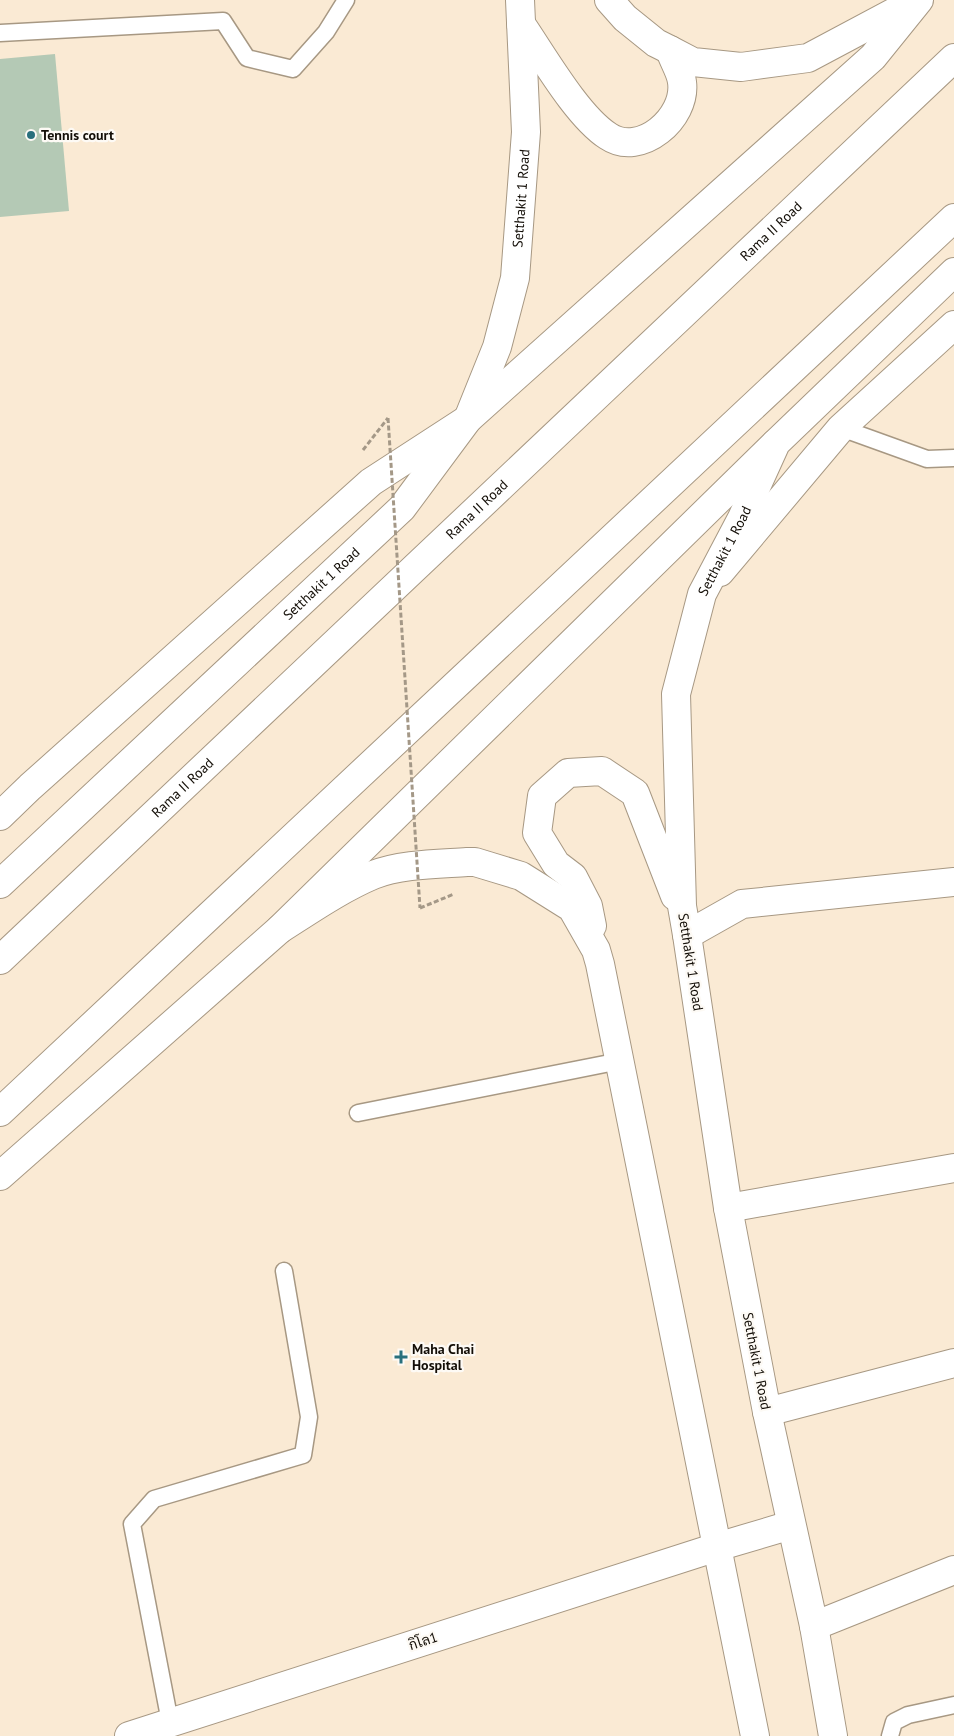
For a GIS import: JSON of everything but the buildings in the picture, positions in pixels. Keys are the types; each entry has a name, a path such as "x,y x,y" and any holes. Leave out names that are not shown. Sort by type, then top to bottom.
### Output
{"main road":[{"path":"609,0 625,18 656,43 693,62 741,67 808,58 918,0"},
{"path":"0,816 371,482 468,418 873,56 918,0"},
{"path":"520,12 568,93 589,120 610,138 623,142 636,142 654,134 668,124 678,109 682,82 670,50"},
{"name":"Setthakit 1 Road","path":"0,884 402,508 468,418 497,347 515,278 526,132 520,12"},
{"name":"Rama II Road","path":"0,960 954,58"},
{"path":"0,1112 954,218"},
{"name":"Setthakit 1 Road","path":"833,1736 814,1626 767,1412 728,1208 682,906 676,694 702,594 742,518 776,443 954,272"},
{"path":"702,594 841,428 954,325"},
{"path":"0,1176 280,929 776,443"},
{"path":"755,1736 588,906 573,877 556,864 537,833 542,796 568,773 602,771 635,793 686,928 742,904 954,882"},
{"path":"280,929 335,895 374,874 413,866 475,862 520,876 572,908 596,950 600,964"},
{"path":"728,1208 954,1168"},
{"path":"767,1412 954,1363"},
{"name":"กิโล1","path":"136,1735 170,1722 792,1525"},
{"path":"814,1626 954,1570"}],"lane":[{"path":"0,34 223,21 247,58 293,69 326,32 346,0"},
{"path":"841,428 927,459 954,458"},
{"path":"358,1113 620,1061"},
{"path":"170,1722 132,1524 154,1499 303,1455 309,1418 284,1271"},
{"path":"890,1736 894,1722 908,1715 954,1705"}],"path":[{"path":"388,418 420,908"}],"green space":[{"name":"Tennis court","path":"55,54 69,211 0,217 0,59"}],"place":[{"name":"Tennis court","path":"31,135"},
{"name":"Maha Chai Hospital","path":"401,1357"}]}
